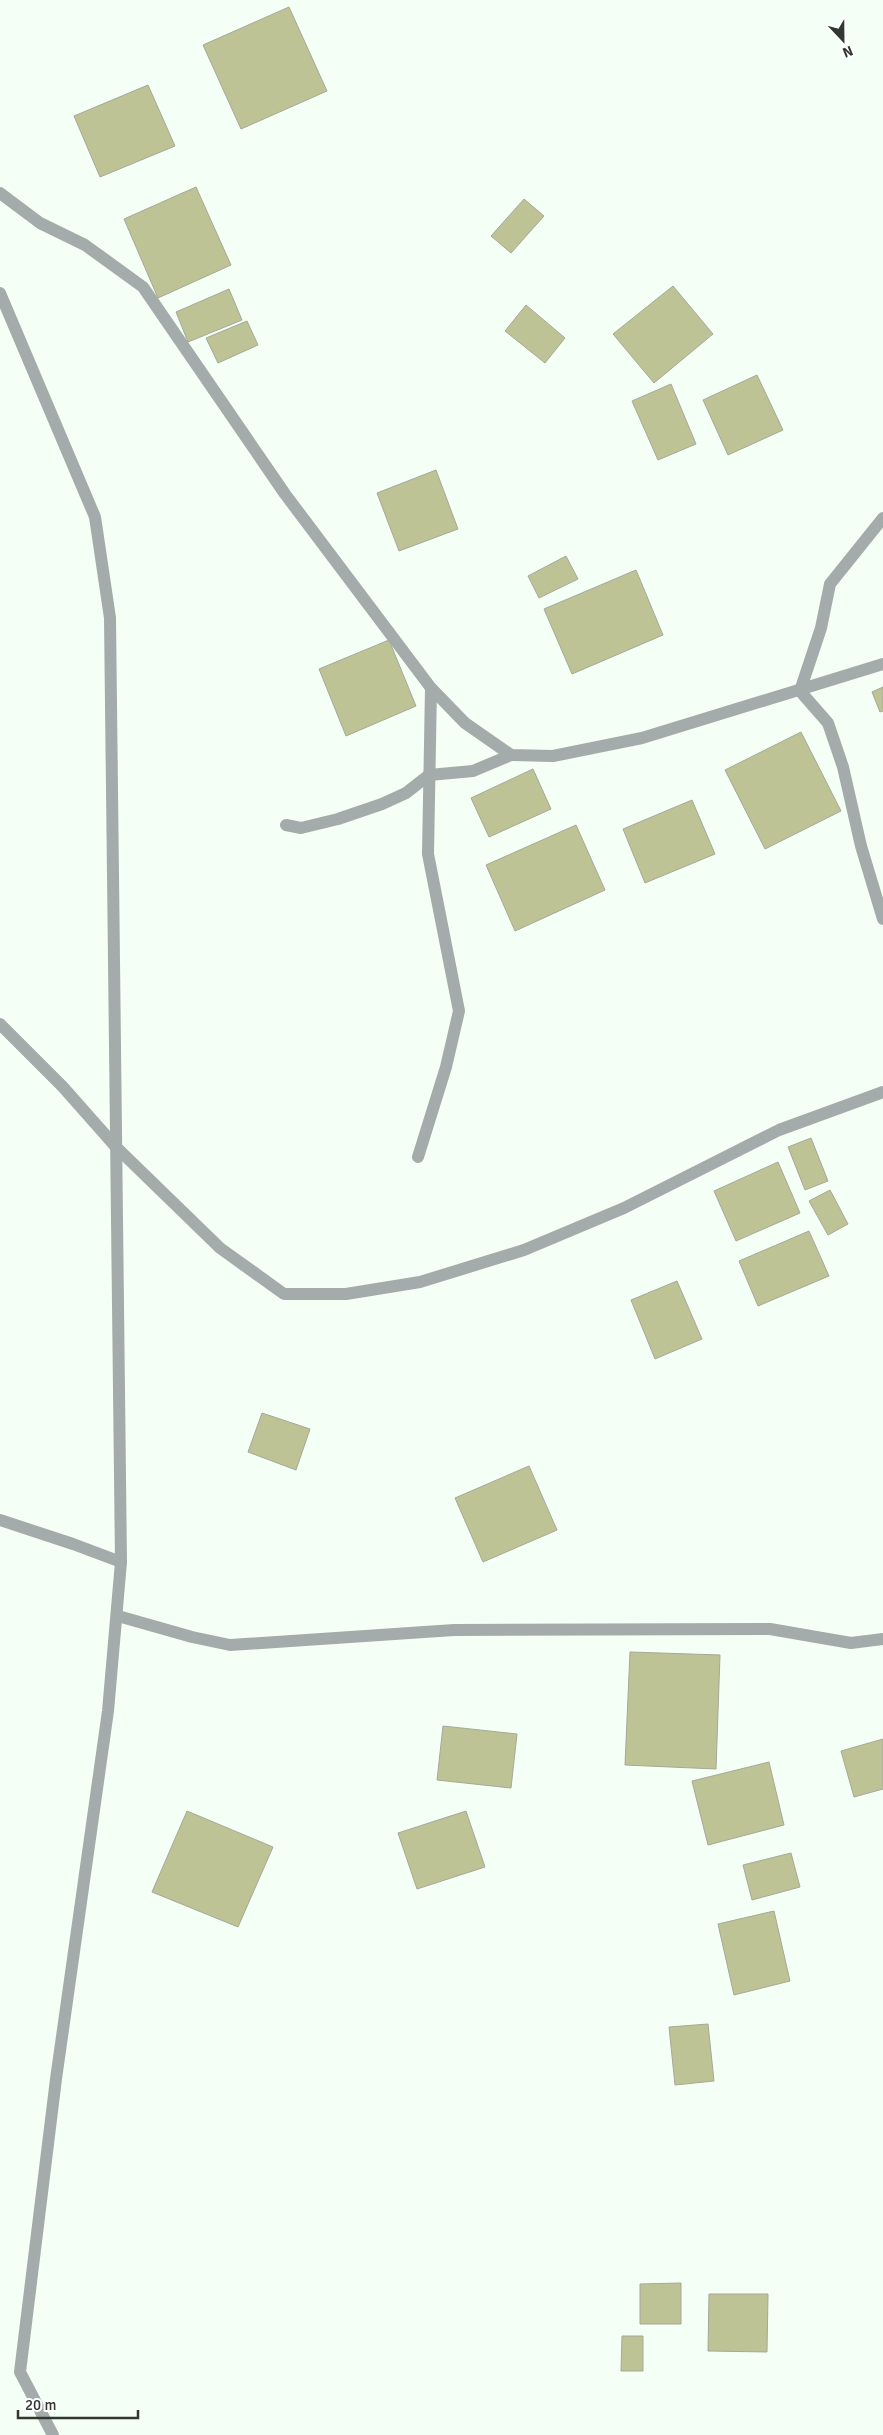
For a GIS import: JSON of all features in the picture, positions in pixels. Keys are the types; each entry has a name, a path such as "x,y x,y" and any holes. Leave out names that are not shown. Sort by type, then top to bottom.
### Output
{"street":[{"path":"0,193 40,223 85,245 143,287 285,494 431,688 465,723 512,755"},
{"path":"0,293 94,517 110,618 121,1562 118,1616 108,1711 56,2079 20,2372 53,2435"},
{"path":"800,691 822,628 830,584 883,518"},
{"path":"286,825 301,828 382,804 406,793 429,775 473,771 512,755 553,756 642,738 883,664"},
{"path":"418,1157 446,1067 459,1011 428,854 431,688"},
{"path":"800,691 828,723 843,767 861,846 883,919"},
{"path":"0,1024 64,1087 116,1147 220,1248 284,1294 346,1294 420,1282 524,1250 624,1208 779,1130 883,1092"},
{"path":"0,1520 121,1562"},
{"path":"118,1616 192,1637 230,1644 454,1630 770,1630 851,1643 883,1639"}],"building":[{"path":"289,7 327,91 241,129 203,45"},
{"path":"148,85 175,146 100,177 74,116"},
{"path":"196,187 231,265 158,298 124,219"},
{"path":"524,199 544,216 511,253 491,236"},
{"path":"673,286 713,334 654,383 613,334"},
{"path":"229,289 242,320 188,342 176,312"},
{"path":"526,305 565,338 545,363 505,331"},
{"path":"247,321 258,345 218,363 206,338"},
{"path":"757,375 783,430 728,455 703,400"},
{"path":"671,384 696,444 658,460 632,401"},
{"path":"436,470 458,529 399,551 377,493"},
{"path":"566,556 578,579 539,598 528,576"},
{"path":"636,570 663,635 572,674 544,609"},
{"path":"389,640 416,706 346,736 319,669"},
{"path":"883,687 883,711 880,712 872,692"},
{"path":"801,732 841,811 765,849 725,770"},
{"path":"533,769 551,809 489,837 471,798"},
{"path":"692,800 715,854 645,883 623,829"},
{"path":"576,825 605,890 515,931 486,865"},
{"path":"811,1138 828,1181 805,1190 788,1147"},
{"path":"778,1162 800,1213 736,1241 714,1191"},
{"path":"830,1190 848,1224 828,1235 809,1201"},
{"path":"809,1231 829,1276 758,1306 739,1261"},
{"path":"677,1281 702,1339 655,1359 631,1300"},
{"path":"262,1413 310,1429 296,1470 248,1452"},
{"path":"529,1466 557,1530 483,1562 455,1498"},
{"path":"630,1652 720,1655 716,1769 625,1765"},
{"path":"443,1726 517,1734 511,1788 437,1780"},
{"path":"883,1739 883,1789 854,1797 841,1751"},
{"path":"769,1762 784,1825 708,1845 692,1781"},
{"path":"187,1811 273,1847 238,1927 152,1892"},
{"path":"466,1811 485,1867 417,1889 398,1833"},
{"path":"791,1853 800,1887 752,1900 743,1865"},
{"path":"774,1911 790,1981 734,1995 718,1924"},
{"path":"708,2024 714,2081 675,2085 669,2027"},
{"path":"681,2283 681,2324 640,2324 640,2284"},
{"path":"709,2294 768,2294 767,2352 708,2351"},
{"path":"622,2336 643,2336 643,2371 621,2371"}]}
